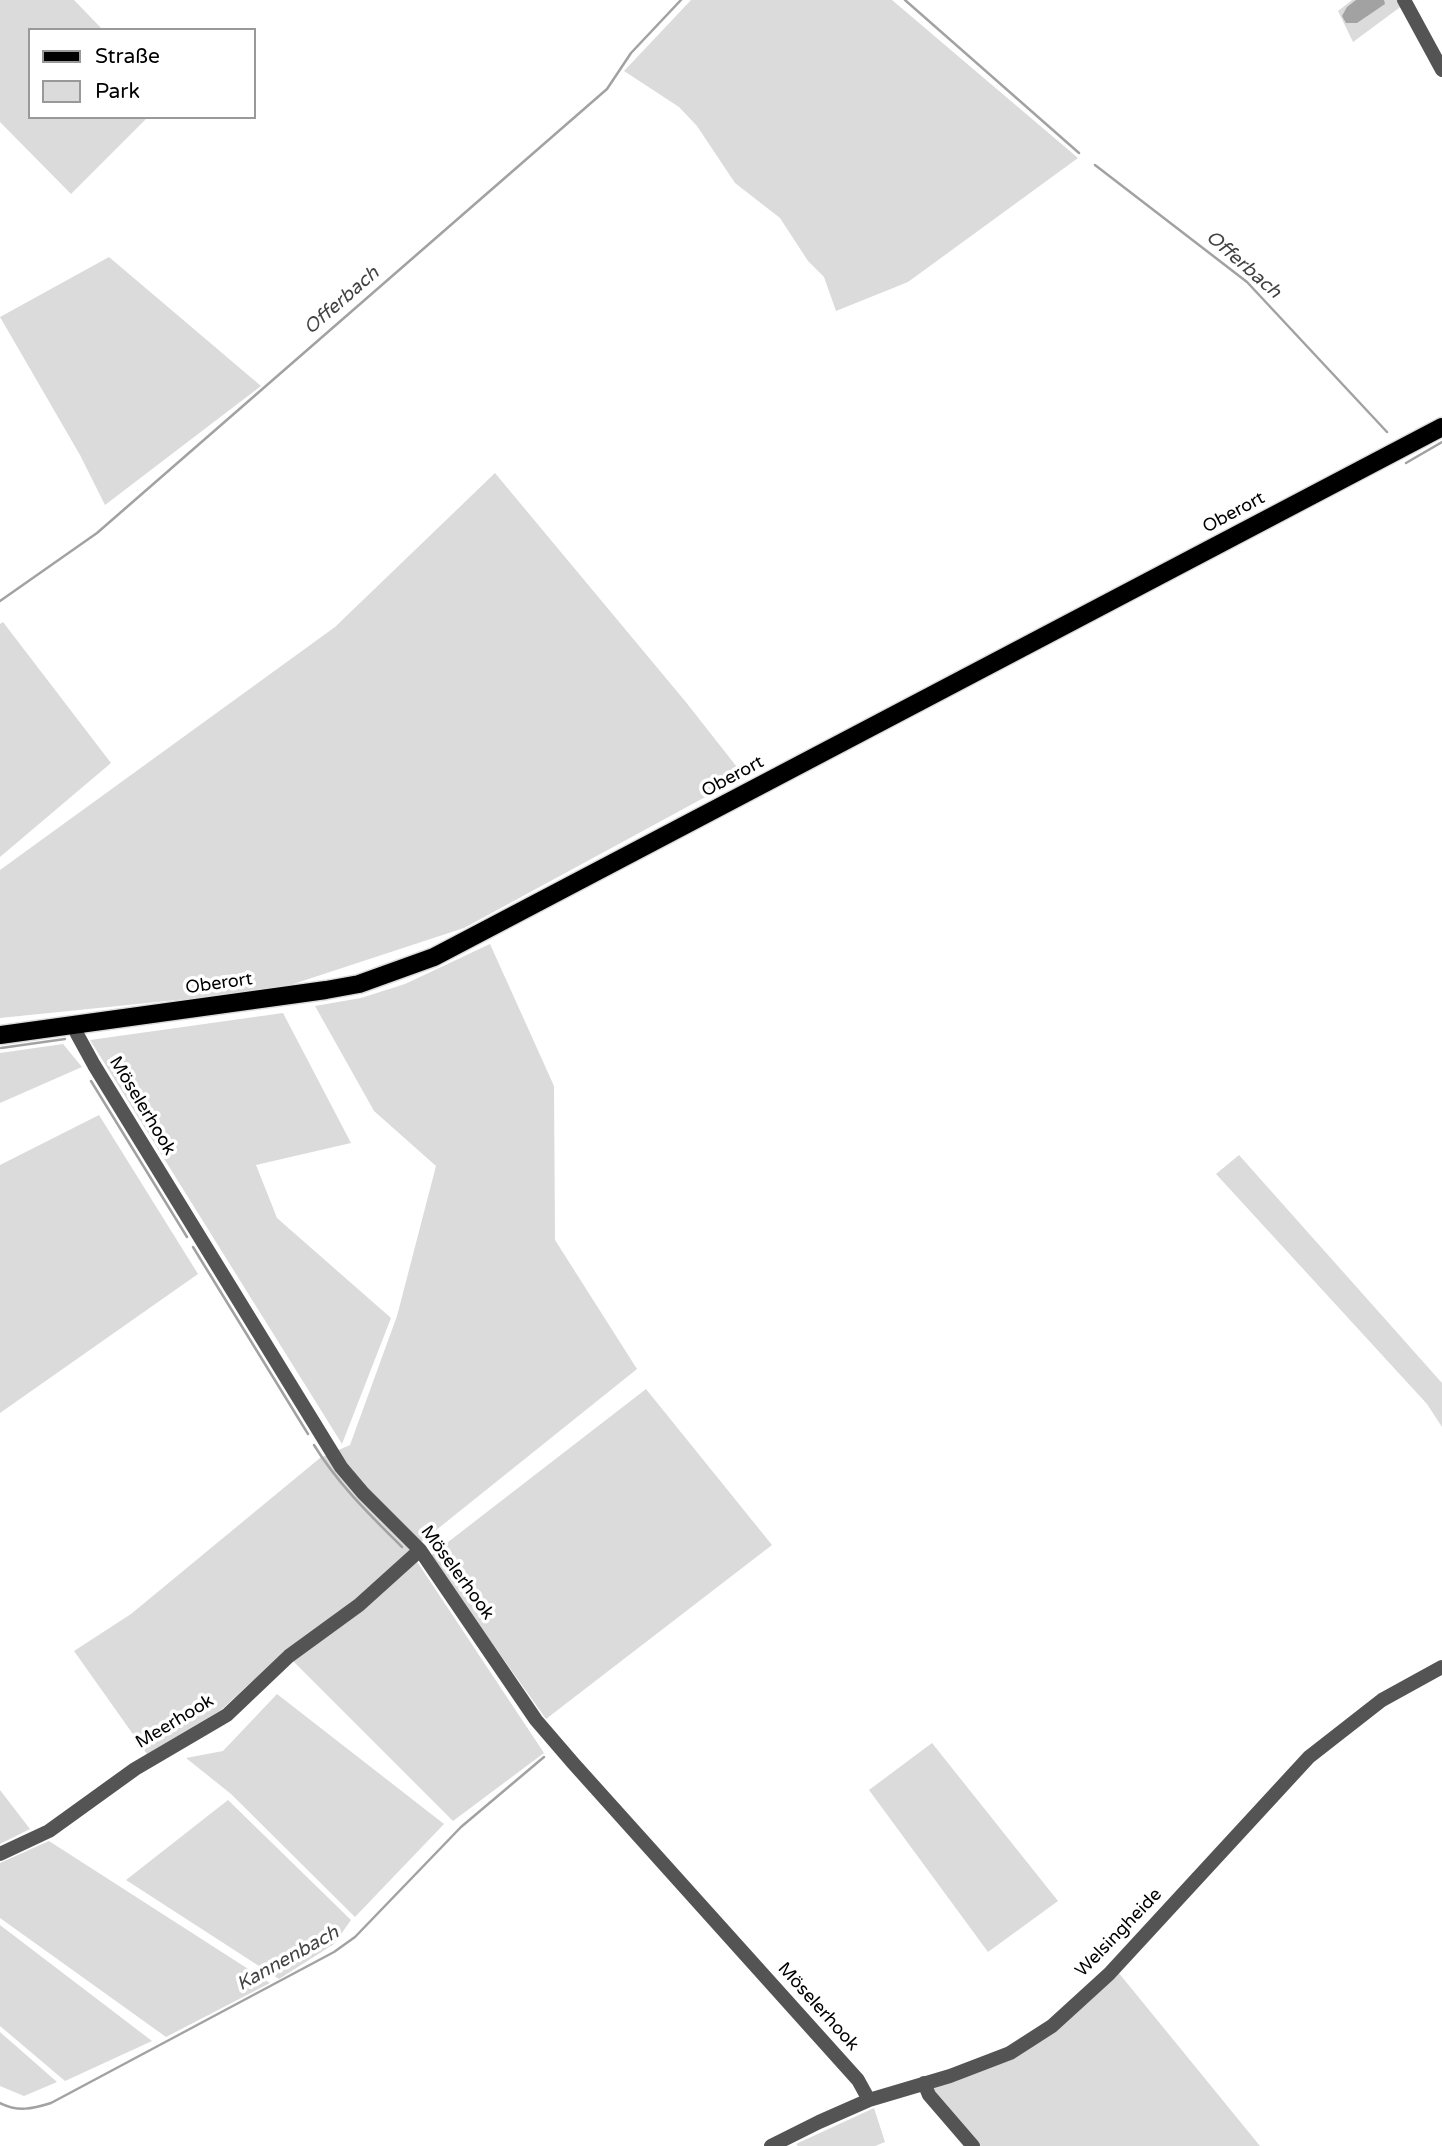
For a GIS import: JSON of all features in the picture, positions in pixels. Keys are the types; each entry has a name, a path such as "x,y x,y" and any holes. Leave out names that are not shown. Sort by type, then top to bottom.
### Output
{"main road":[{"name":"Oberort","path":"0,1035 326,990 359,984 401,971 433,957 1442,427"}],"street":[{"path":"1405,0 1442,70"},
{"name":"Möselerhook","path":"76,1025 77,1034 94,1065 341,1467 420,1550 536,1720 858,2080 869,2100"},
{"name":"Meerhook","path":"0,1854 49,1831 135,1769 227,1715 289,1656 359,1605 420,1550"},
{"name":"Welsingheide","path":"771,2146 869,2100 1010,2053 1052,2026 1109,1974 1309,1758 1382,1700 1442,1667"},
{"path":"924,2083 929,2095 972,2146"}],"green space":[{"path":"0,0 74,0 101,28 28,28 28,119 146,119 71,194 0,122"},
{"path":"691,0 892,0 1078,158 908,282 836,311 824,277 808,261 780,218 735,183 697,126 679,107 624,71"},
{"path":"1352,0 1399,0 1403,5 1353,42 1338,11"},
{"path":"109,257 261,386 105,505 80,455 0,317"},
{"path":"495,473 744,776 464,928 275,990 0,1018 0,870 335,627"},
{"path":"3,622 111,763 0,857 0,624"},
{"path":"490,944 554,1086 555,1240 637,1369 410,1551 544,1753 453,1821 284,1652 221,1710 147,1754 74,1651 131,1614 320,1458 350,1445 397,1316 436,1166 374,1111 315,1006 361,998 405,984"},
{"path":"283,1013 351,1143 256,1165 277,1218 391,1318 342,1444 90,1040"},
{"path":"63,1044 82,1067 0,1103 0,1053"},
{"path":"99,1115 198,1274 0,1413 0,1165"},
{"path":"1239,1155 1442,1383 1442,1427 1427,1404 1216,1174"},
{"path":"646,1389 772,1545 546,1719 430,1556"},
{"path":"277,1694 444,1824 355,1917 231,1794 186,1758 223,1751"},
{"path":"932,1743 1058,1901 988,1952 869,1790"},
{"path":"0,1790 30,1829 0,1844"},
{"path":"228,1800 351,1920 334,1944 279,1979 126,1880"},
{"path":"49,1841 270,1983 166,2037 0,1918 0,1863"},
{"path":"0,1925 152,2041 65,2081 0,2026"},
{"path":"1118,1972 1260,2146 978,2146 933,2092 935,2086 997,2064"},
{"path":"0,2032 57,2082 24,2096 0,2086"},
{"path":"874,2108 885,2142 875,2146 796,2144"}],"shaded area":[{"path":"1356,0 1384,0 1385,4 1357,23 1346,23 1342,16 1347,7"}],"waterway":[{"name":"Offerbach","path":"0,601 97,533 607,89 631,53 681,0"},
{"name":"Offerbach","path":"905,0 1079,153"},
{"name":"Offerbach","path":"1095,165 1247,282 1387,432"},
{"name":"Offerbach","path":"1406,463 1442,442"},
{"path":"1,1048 65,1039"},
{"path":"91,1081 187,1237"},
{"path":"193,1247 308,1434"},
{"path":"314,1445 344,1486 402,1547"},
{"name":"Kannenbach","path":"0,2103 25,2109 51,2103 334,1952 355,1937 461,1827 544,1757"}]}
